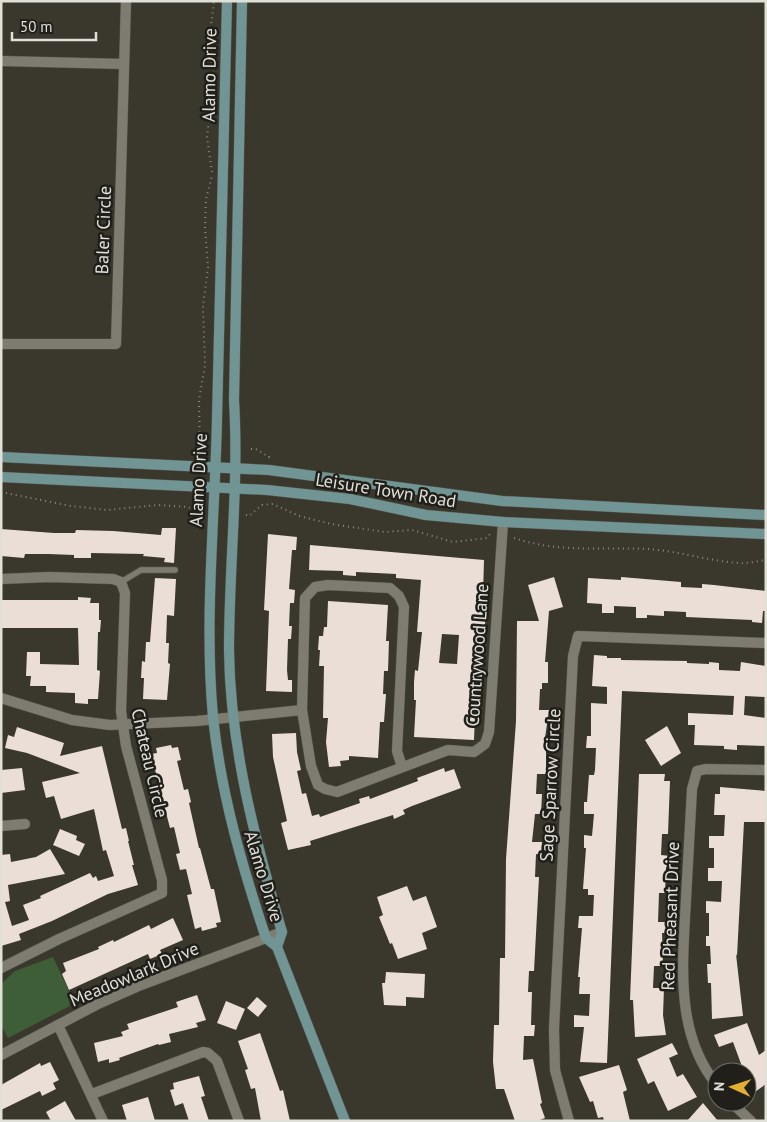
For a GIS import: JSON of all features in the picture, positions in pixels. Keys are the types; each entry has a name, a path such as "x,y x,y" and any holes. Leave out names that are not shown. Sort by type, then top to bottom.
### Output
{"main road":[{"name":"Alamo Drive","path":"227,1 216,468 210,635 213,718 232,830 266,938 277,947 345,1121"},
{"name":"Alamo Drive","path":"242,1 234,400 236,469 229,651 234,716 244,791 282,932 277,947"},
{"name":"Leisure Town Road","path":"1,457 269,470 502,501 766,514"},
{"name":"Leisure Town Road","path":"1,477 214,489 267,490 350,500 426,515 503,522 766,534"}],"street":[{"name":"Baler Circle","path":"1,344 116,344 126,1"},
{"path":"1,61 124,64"},
{"name":"Countrywood Lane","path":"402,767 397,751 404,607 399,596 390,588 328,585 314,587 305,598 302,710 311,766 318,784 325,789 338,792 448,750 474,752 485,744 489,732 503,522"},
{"path":"1,579 50,577 113,579 121,582"},
{"name":"Chateau Circle","path":"1,968 59,939 162,893 162,880 126,746 120,708 125,593 121,582"},
{"name":"Sage Sparrow Circle","path":"569,1121 555,1070 554,1029 573,656 578,636 766,643"},
{"path":"1,698 72,720 123,725 196,721 302,710"},
{"name":"Red Pheasant Drive","path":"707,1068 689,1029 684,1003 682,971 691,799 697,771 716,768 766,770"},
{"path":"1,826 25,824"},
{"name":"Meadowlark Drive","path":"1,1055 141,985 282,932"},
{"path":"58,1025 92,1094 102,1121"},
{"path":"92,1094 203,1052 214,1057 239,1121"},
{"path":"742,1112 752,1121"}],"lane":[{"path":"121,582 141,570 175,570"}],"path":[{"path":"200,447 199,400 205,365 203,306 208,267 205,228 206,200 212,174 207,137 214,81 209,42 214,1"},
{"path":"251,449 256,449 269,457 266,459"},
{"path":"1,492 71,506 107,510 158,505 188,507 199,513"},
{"path":"246,515 249,516 262,504 273,504 299,516 331,524 385,532 412,530 453,542 488,538 490,534"},
{"path":"514,538 536,545 576,550 648,549 690,554 740,564 766,560"}],"green space":[{"path":"53,957 74,1002 69,1004 70,1006 8,1038 1,1025 1,984 15,971"}],"building":[{"path":"162,528 176,528 174,563 164,562 165,558 143,556 144,554 91,553 91,558 74,558 74,555 49,554 25,554 24,558 1,556 1,529 54,533 75,533 76,530 113,531 161,535"},
{"path":"268,534 297,537 296,550 292,550 289,589 295,590 294,603 290,603 289,626 292,626 291,639 288,639 287,670 288,680 292,680 292,692 266,691 269,611 264,610"},
{"path":"310,545 484,560 483,595 487,596 485,625 481,625 482,678 477,678 476,701 480,701 480,714 475,714 474,740 414,737 416,700 414,700 414,682 415,670 418,671 422,632 417,632 421,580 396,578 396,574 356,572 356,576 343,575 343,571 309,570","holes":["442,634 459,635 457,664 439,663"]},
{"path":"554,577 563,607 549,611 545,662 548,662 548,683 542,683 542,689 540,689 539,710 549,710 544,745 546,745 546,774 537,774 536,794 542,794 541,814 535,814 532,842 542,842 541,855 536,854 535,877 539,877 534,971 529,971 528,992 532,992 531,1025 535,1025 534,1036 524,1036 523,1060 533,1059 542,1103 540,1104 545,1118 537,1121 515,1121 504,1089 496,1089 493,1062 494,1025 499,1025 500,958 505,958 506,859 516,721 517,621 539,621 528,585"},
{"path":"621,577 681,582 681,587 702,588 702,584 766,591 766,611 763,611 762,623 752,622 752,620 686,617 686,612 664,611 664,616 647,615 647,618 636,618 636,607 614,606 614,613 602,613 602,604 587,603 588,578 621,580"},
{"path":"155,578 176,579 174,616 167,615 166,643 169,643 168,663 170,664 167,700 143,699 144,678 141,678 142,661 145,662 146,642 150,642"},
{"path":"78,597 91,598 90,603 99,603 99,620 101,620 100,632 98,632 97,670 100,671 98,699 88,699 88,704 75,703 75,693 46,692 46,686 30,686 31,676 26,676 27,652 40,652 40,664 79,665 78,628 1,628 1,600 78,600"},
{"path":"328,601 388,605 386,641 389,641 388,671 384,671 383,694 386,694 384,722 380,722 378,758 349,756 349,760 340,761 341,766 329,767 326,742 328,718 323,718 324,666 319,666 320,650 318,650 319,636 323,636 324,627 327,627"},
{"path":"594,655 607,656 607,658 621,658 621,660 719,663 719,670 740,671 741,662 766,666 766,697 745,696 744,715 766,718 766,746 737,745 737,750 724,749 724,746 694,745 695,725 688,725 688,713 733,715 734,696 622,691 607,1063 580,1062 584,1027 574,1027 574,1015 589,1016 590,994 579,994 580,977 578,977 582,928 578,928 579,916 593,916 594,895 588,895 588,889 583,889 586,848 584,848 584,835 592,836 594,814 584,814 584,802 587,802 589,775 594,775 596,748 586,748 587,736 591,736 591,703 607,704 607,687 592,686"},
{"path":"667,726 681,753 661,766 645,740"},
{"path":"17,727 64,743 60,756 102,746 122,829 126,828 134,865 132,865 138,885 108,894 52,921 19,934 21,940 1,946 1,855 10,854 11,862 36,857 50,849 65,874 8,885 10,901 5,902 12,926 29,920 23,905 41,898 40,896 90,873 93,878 96,876 98,881 114,876 106,850 103,851 94,809 61,819 54,796 46,798 42,782 80,773 27,753 5,748 8,735 14,737"},
{"path":"296,733 297,752 301,770 297,771 302,794 306,793 312,816 319,814 320,817 360,803 359,799 369,796 370,799 418,781 417,778 444,768 445,772 454,769 461,788 403,810 405,814 394,819 393,815 310,841 311,845 288,850 281,823 287,821 273,757 272,734"},
{"path":"171,745 172,748 178,747 181,760 177,761 184,790 188,789 191,802 189,803 199,848 211,889 214,889 221,922 216,923 217,927 202,931 201,927 195,929 187,895 192,894 186,869 180,870 176,854 180,853 174,827 170,828 151,754 157,753 156,748"},
{"path":"22,768 25,790 1,793 1,770"},
{"path":"639,774 665,774 664,781 670,781 668,834 662,834 661,855 670,856 670,868 666,867 665,893 659,893 658,922 667,922 667,933 662,933 663,966 654,966 653,988 664,988 663,1015 666,1035 635,1037 633,1000 630,1000"},
{"path":"720,787 766,791 766,822 744,822 737,956 736,954 743,1016 712,1019 711,983 708,983 707,964 711,964 710,946 706,946 706,936 709,936 709,913 706,913 706,901 721,902 722,881 708,881 708,868 714,868 714,848 709,848 709,836 724,836 725,815 714,815 715,794 720,794"},
{"path":"60,829 77,836 76,840 85,844 79,856 53,845"},
{"path":"407,886 413,901 426,896 437,927 422,933 427,949 398,959 379,917 383,915 377,897"},
{"path":"173,918 183,940 160,950 162,954 150,959 148,954 69,990 62,974 66,971 63,963 99,949 98,947 113,940 114,942 149,925 151,929"},
{"path":"386,972 425,974 424,998 406,997 406,1006 384,1005 382,983 385,983"},
{"path":"197,995 206,1020 196,1023 198,1027 169,1034 171,1042 158,1044 119,1058 120,1060 109,1063 109,1059 98,1062 94,1043 123,1036 121,1032 129,1029 127,1024 178,1007 176,1002"},
{"path":"257,997 267,1006 258,1017 247,1008"},
{"path":"226,1001 245,1009 236,1030 217,1023"},
{"path":"747,1023 759,1055 766,1050 766,1084 757,1090 757,1062 740,1062 733,1042 719,1047 714,1035"},
{"path":"260,1033 280,1091 283,1090 290,1121 261,1121 255,1088 251,1089 245,1070 248,1069 238,1041"},
{"path":"672,1043 678,1054 669,1058 677,1077 683,1074 697,1097 668,1111 654,1081 648,1084 637,1059"},
{"path":"50,1062 59,1080 53,1083 56,1089 42,1096 40,1091 1,1110 1,1085 40,1063 41,1066"},
{"path":"619,1065 627,1090 623,1092 630,1121 604,1121 603,1117 598,1118 593,1101 590,1102 579,1077"},
{"path":"199,1076 205,1096 201,1097 209,1121 189,1121 183,1103 175,1106 170,1090 174,1089 173,1083"},
{"path":"148,1097 155,1121 127,1121 122,1105"},
{"path":"65,1101 76,1121 51,1121 46,1112"},
{"path":"703,1103 707,1108 707,1112 710,1112 718,1121 687,1121"}]}
